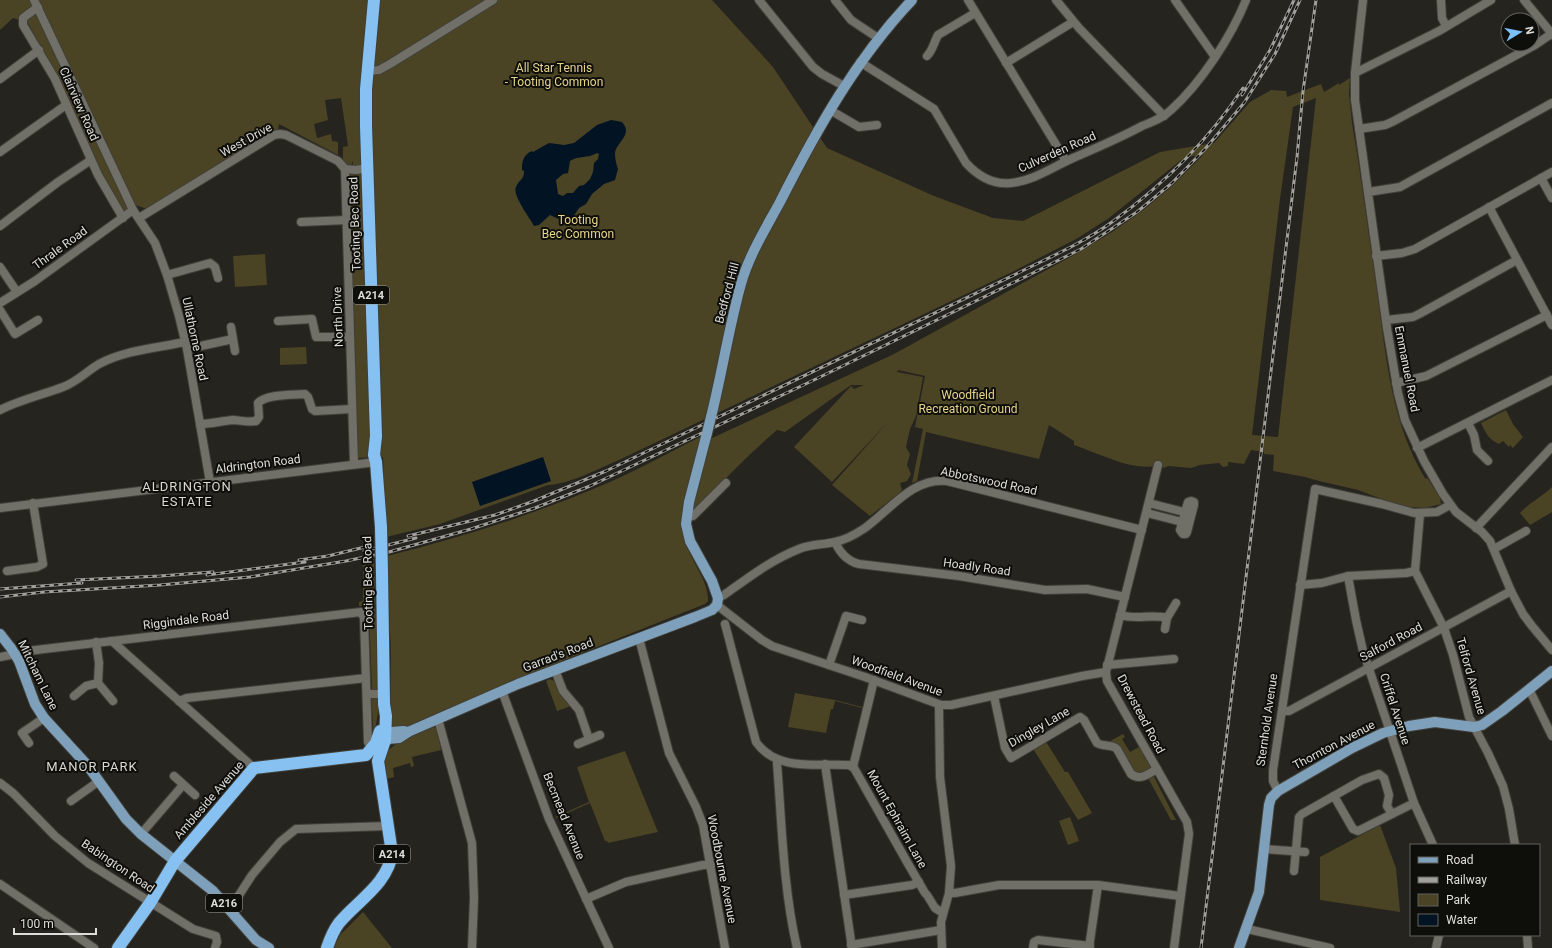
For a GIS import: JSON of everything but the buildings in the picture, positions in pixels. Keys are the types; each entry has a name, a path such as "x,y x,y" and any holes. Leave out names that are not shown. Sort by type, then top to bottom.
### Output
{"highway":[{"name":"Tooting Bec Road","path":"374,0 366,92 367,168 376,447 374,455 376,462 381,527 384,699 386,712 376,742"},
{"name":"A214","path":"327,948 333,932 340,921 373,889 384,876 390,864 392,854 376,742"},
{"path":"376,742 376,758 378,761"},
{"name":"Ambleside Avenue","path":"118,948 150,903 175,861 254,768 376,742"}],"main road":[{"name":"Bedford Hill","path":"718,601 712,581 690,541 687,532 687,517 741,283 752,256 805,152 844,86 878,38 912,0"},
{"name":"Garrad's Road","path":"376,742 399,738 408,732 502,691 712,610 718,601"},
{"name":"Mitcham Lane","path":"0,634 15,654 22,668 35,704 44,718 88,766 116,806 141,834 214,891 256,940 270,948"},
{"path":"1474,727 1490,721 1552,671"},
{"name":"Thornton Avenue","path":"1278,791 1352,748 1389,732 1435,722 1474,727"},
{"path":"1240,948 1259,892 1269,805 1271,798 1278,791"}],"street":[{"path":"368,71 379,70 390,64 493,0"},
{"path":"759,0 813,67 822,74 844,86"},
{"path":"835,0 852,20 878,38"},
{"path":"968,0 975,14 1066,161"},
{"path":"1056,0 1073,22 1164,116"},
{"path":"1175,0 1215,56"},
{"name":"Culverden Road","path":"860,62 934,109 966,163 981,177 1003,183 1019,182 1041,174 1164,116 1181,101 1215,56 1236,22 1246,0"},
{"name":"Emmanuel Road","path":"1363,0 1355,73 1355,100 1376,256 1396,383 1405,420 1431,476 1450,505 1460,517 1488,538 1511,591 1528,622 1552,650"},
{"path":"1441,0 1442,18 1446,26"},
{"path":"1355,73 1385,59 1491,0"},
{"path":"1358,129 1385,125 1392,122 1552,35 1524,0"},
{"name":"Clairview Road","path":"36,4 23,18 23,25 55,78 91,160 123,218"},
{"name":"Ullathorne Road","path":"36,4 133,210 155,243 167,275 180,316 210,482"},
{"path":"927,56 932,51 938,35 975,14"},
{"path":"1006,63 1073,22"},
{"path":"0,79 39,50"},
{"path":"1368,192 1400,187 1552,103"},
{"path":"0,152 66,105"},
{"path":"830,110 859,126 877,125"},
{"name":"West Drive","path":"139,218 274,135 286,135 338,161 345,169"},
{"path":"0,226 58,182 91,160"},
{"path":"345,169 356,170 367,168"},
{"name":"North Drive","path":"345,169 354,464"},
{"path":"1376,256 1402,253 1415,249 1552,172"},
{"path":"1541,178 1552,198"},
{"path":"1489,207 1552,325"},
{"name":"Thrale Road","path":"0,303 18,292 133,210"},
{"path":"301,222 347,220"},
{"path":"1386,320 1413,317 1517,260"},
{"path":"167,275 210,263 215,267 218,278"},
{"path":"0,268 18,292"},
{"path":"0,310 15,334 38,320"},
{"path":"1396,383 1426,376 1546,315"},
{"path":"278,321 312,319 316,337 350,337"},
{"path":"231,327 235,351"},
{"path":"0,410 11,404 74,382 100,364 120,356 233,339"},
{"path":"1417,448 1552,380"},
{"path":"200,424 210,424 233,420 246,422 256,421 259,417 258,403 264,399 278,396 305,394 308,397 312,409 315,410 352,409"},
{"path":"1468,423 1474,435 1477,450 1488,461"},
{"path":"1476,528 1552,447"},
{"name":"Aldrington Road","path":"0,508 376,462"},
{"name":"Drewstead Road","path":"1158,466 1124,597 1107,669 1107,681 1187,822 1188,834 1175,947"},
{"name":"Abbotswood Road","path":"718,601 724,595 769,563 779,558 800,548 814,544 835,542 865,528 918,487 931,481 940,480 1142,530"},
{"path":"687,517 693,516 726,483"},
{"name":"Sternhold Avenue","path":"1278,791 1272,776 1315,489 1420,514"},
{"path":"1188,502 1194,502 1186,534 1183,534 1180,530 1182,522 1188,502"},
{"path":"7,571 37,567 43,564 33,503"},
{"path":"1149,503 1184,512"},
{"path":"1300,585 1322,583 1348,576 1406,573 1415,571 1420,514 1437,512 1450,505"},
{"path":"1147,513 1182,522"},
{"path":"1494,549 1526,531"},
{"name":"Hoadly Road","path":"835,542 845,557 859,564 959,576 1045,590 1087,589 1124,597"},
{"name":"Telford Avenue","path":"1415,571 1444,628 1453,655 1468,713 1503,786 1510,809 1516,844"},
{"name":"Criffel Avenue","path":"1348,576 1359,636 1389,732 1414,803 1433,844"},
{"name":"Salford Road","path":"1282,711 1290,710 1511,591"},
{"name":"Woodfield Avenue","path":"718,601 766,643 941,705 948,706 1107,669 1174,659"},
{"path":"1165,629 1167,618 1176,603"},
{"name":"Riggindale Road","path":"0,657 15,654 20,655 28,651 96,642 361,612 364,618 366,678"},
{"path":"1120,615 1128,618 1145,618 1151,616 1167,618"},
{"path":"829,665 846,616 862,620"},
{"name":"Mount Ephraim Lane","path":"725,624 756,742 766,753 778,760 799,764 825,764 853,767 860,775 926,894 935,908 943,913"},
{"name":"Woodbourne Avenue","path":"639,638 669,753 696,807 704,832 707,865 725,948"},
{"path":"112,641 254,768"},
{"path":"96,642 99,663 98,683 113,701"},
{"path":"555,670 563,691 579,710 589,739"},
{"path":"179,701 187,698 366,678 367,694 376,742"},
{"path":"853,767 874,680"},
{"path":"74,696 86,686 98,683"},
{"path":"1529,689 1552,736"},
{"name":"Becmead Avenue","path":"502,691 549,819 609,948"},
{"path":"367,694 384,699"},
{"name":"Dingley Lane","path":"994,696 1005,750 1011,758 1080,717 1084,720 1097,743 1100,745 1114,746 1117,749 1131,774 1138,778 1157,769"},
{"path":"941,705 939,708 940,777 951,860 949,893 943,913 941,930 942,948"},
{"path":"29,743 22,733 44,718"},
{"path":"438,719 472,843 474,898 472,948"},
{"path":"578,744 600,735"},
{"path":"778,760 786,887 796,948"},
{"path":"825,764 851,946 941,930"},
{"path":"1294,871 1300,815 1366,778 1376,774 1381,774 1384,778 1389,795 1387,806 1392,814"},
{"path":"174,776 195,795"},
{"path":"71,801 99,781"},
{"name":"Babington Road","path":"0,783 13,793 55,836 88,863 193,929 216,936 217,942 215,948"},
{"path":"141,834 183,785"},
{"path":"1334,796 1353,829 1356,831 1362,831 1414,803"},
{"path":"230,909 252,876 280,842 296,829 388,826"},
{"path":"1264,850 1306,852"},
{"path":"586,900 626,882 707,865"},
{"path":"844,895 912,885 919,882"},
{"path":"0,884 94,948"},
{"path":"949,893 999,885 1098,885 1180,896"},
{"path":"1033,948 1034,942 1038,940 1041,945 1090,947 1098,885"},
{"path":"1246,928 1330,948"},
{"path":"1436,948 1439,936"},
{"path":"1527,936 1528,948"}],"green space":[{"name":"Tooting Bec Common","path":"0,0 712,0 773,67 827,148 934,196 993,218 1023,221 1160,152 1214,143 1250,102 1271,90 1286,91 1287,97 1321,84 1324,92 1350,78 1349,94 1352,123 1392,390 1405,436 1414,457 1425,478 1428,479 1440,498 1441,504 1425,508 1408,507 1389,502 1358,490 1273,471 1274,455 1251,450 1244,464 1228,462 1228,466 1223,467 1219,463 1200,465 1191,468 1168,466 1164,468 1158,465 1149,467 1127,464 1074,445 1074,441 1049,425 1039,459 926,432 917,481 912,483 923,429 915,427 925,376 898,370 897,372 923,377 916,416 910,429 906,447 910,454 907,465 911,474 907,481 900,483 902,490 870,516 832,485 887,423 832,482 794,447 851,386 854,389 864,385 851,385 785,432 777,430 727,477 681,527 686,545 701,575 708,594 708,601 705,604 554,664 401,729 391,727 391,655 387,556 494,526 572,498 624,476 702,436 712,438 894,354 1081,251 1112,232 1142,211 1172,186 1203,155 1185,157 1109,218 1078,238 1012,272 619,460 575,479 548,485 440,524 386,537 383,457 356,458 355,338 348,173 353,173 353,161 351,165 345,164 343,160 343,147 348,146 341,98 325,100 328,120 314,124 317,138 331,134 332,141 338,142 338,155 279,124 278,130 147,209 135,205 124,212 95,161 61,84 28,23 13,18 0,30","holes":["1316,98 1278,437 1252,435 1280,199 1293,107"]},
{"path":"265,254 267,285 235,287 233,256"},
{"path":"306,347 307,364 280,365 280,348"},
{"path":"1506,410 1513,424 1523,437 1513,448 1510,445 1509,447 1503,441 1499,444 1490,438 1481,423"},
{"path":"1552,487 1552,512 1530,525 1520,513"},
{"path":"374,559 375,586 366,606 359,606 359,602 363,601 363,562"},
{"path":"375,591 378,689 376,691 372,691 369,613 370,602"},
{"path":"550,679 556,682 571,706 557,711 546,681"},
{"path":"795,693 835,700 862,708 835,701 833,709 831,709 826,733 788,727"},
{"path":"371,697 378,699 378,712 374,738"},
{"path":"434,727 437,729 441,750 412,757 414,766 411,767 410,763 393,768 394,777 386,779 384,762 388,751 406,738"},
{"path":"1123,734 1125,737 1122,739 1130,752 1139,747 1151,768 1140,775 1132,770 1119,755 1110,741"},
{"path":"1045,740 1065,772 1068,772 1092,813 1078,820 1032,747"},
{"path":"625,751 658,832 608,843 605,841 590,803 556,818 555,817 589,802 577,767"},
{"path":"1153,775 1176,820 1171,820 1148,778"},
{"path":"1070,817 1079,841 1068,845 1059,821"},
{"path":"1380,825 1396,868 1400,912 1320,900 1320,857"},
{"path":"363,912 392,948 334,948 340,935"}],"water":[{"path":"611,120 622,122 625,127 625,135 615,154 618,169 615,180 604,184 592,194 586,204 579,208 571,220 561,220 550,215 539,225 534,226 519,201 515,191 517,184 523,177 524,171 522,170 522,164 525,156 549,143 564,145 574,143 597,125","holes":["597,153 599,154 598,159 594,163 593,172 590,179 584,185 579,186 573,193 567,193 563,196 558,194 556,180 563,174 568,173 570,161"]},
{"path":"543,457 551,481 480,506 472,482"}],"railway":[{"path":"1242,95 1270,50 1294,0"},
{"path":"0,597 44,592 160,585 250,577 346,561 389,552 471,529 535,508 590,486 816,379 1081,249 1137,212 1172,183 1205,149 1244,103 1275,54 1300,0"},
{"path":"1201,948 1297,157 1303,91 1316,0"},
{"path":"408,536 495,515 534,501 606,471 1078,243 1101,230 1131,208 1167,177 1200,144 1243,88"},
{"path":"364,551 416,538"},
{"path":"299,560 328,556 369,546"},
{"path":"207,575 305,562"},
{"path":"76,580 213,572"},
{"path":"0,589 82,583"}],"district":[{"name":"ALDRINGTON ESTATE","path":"187,494"},
{"name":"MANOR PARK","path":"92,766"}],"park label":[{"name":"All Star Tennis - Tooting Common","path":"554,75"},
{"name":"Woodfield Recreation Ground","path":"968,402"}]}
